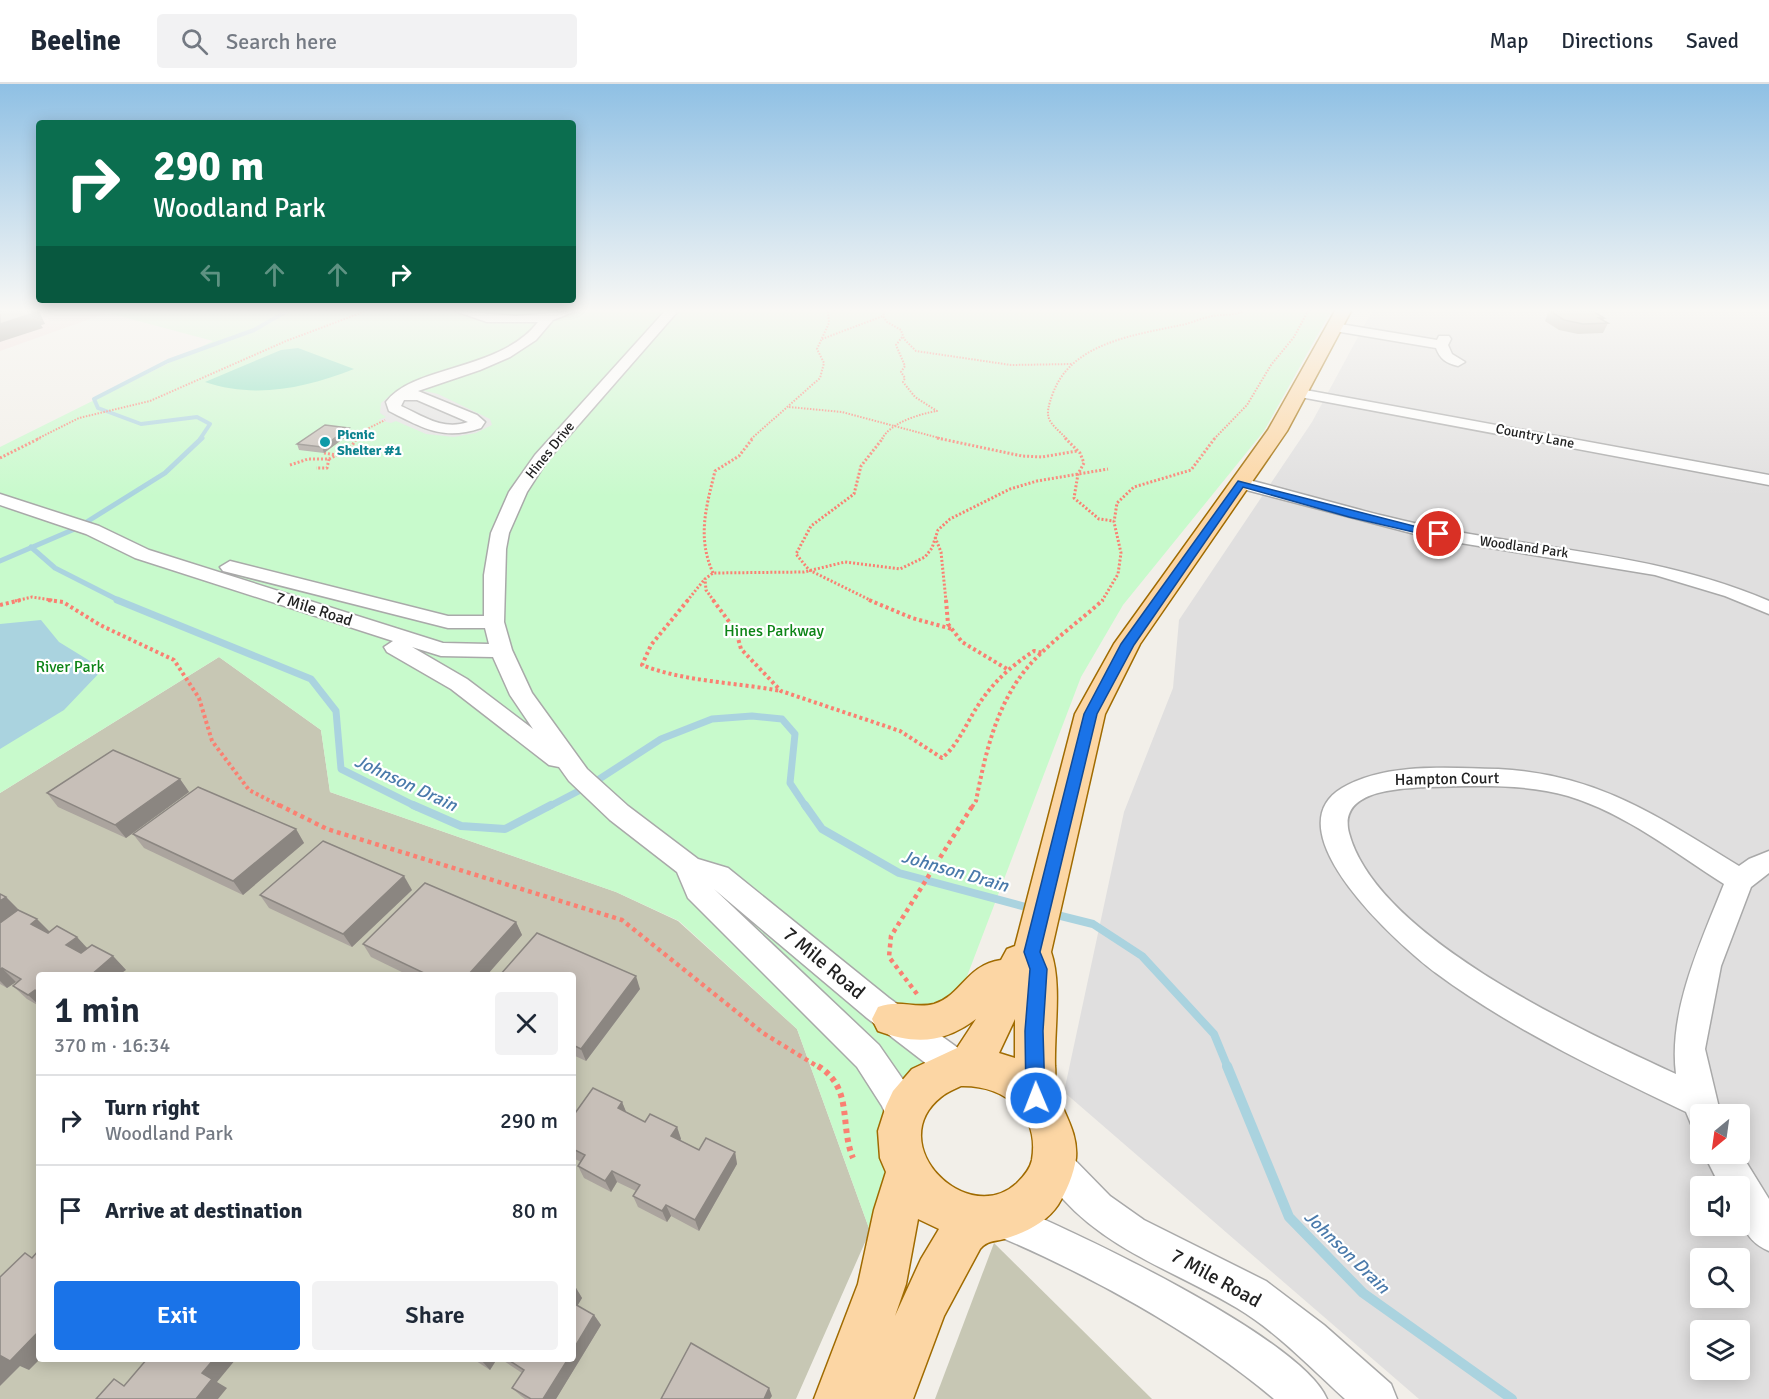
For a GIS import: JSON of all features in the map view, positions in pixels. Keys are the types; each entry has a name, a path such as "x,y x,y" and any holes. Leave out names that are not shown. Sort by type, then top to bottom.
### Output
{"main road":[{"path":"963,1067 991,1030 1032,940 1090,714 1128,644 1241,483 1300,393 1311,372"},
{"path":"892,1019 918,1023 938,1021 966,1005 1032,940"},
{"path":"1032,940 1038,969 1034,1031 1036,1098"},
{"path":"887,1399 925,1303 964,1229 988,1218 1018,1210 1035,1198 1047,1182 1054,1163 1055,1143 1051,1124 1036,1098 1014,1078 996,1070 963,1067 940,1073 924,1083 911,1097 903,1114 899,1133 901,1153 908,1172 920,1190 936,1205 956,1215 988,1218"},
{"path":"840,1399 882,1284 897,1210 908,1172"}],"street":[{"path":"400,396 427,396 477,422 466,429 442,431 394,408 393,402 406,390 461,372"},
{"name":"Hines Drive","path":"576,773 521,695 501,650 494,622 494,575 500,534 518,492 541,458 618,372"},
{"name":"Country Lane","path":"1300,393 1769,480"},
{"name":"Woodland Park","path":"1241,483 1418,530 1644,566 1721,588 1769,608"},
{"name":"7 Mile Road","path":"0,499 94,532 142,554 441,649 501,650"},
{"name":"7 Mile Road","path":"131,547 152,547 448,622 494,622"},
{"path":"288,600 408,652 441,671 474,693 535,744 576,773"},
{"name":"7 Mile Road","path":"576,773 619,813 688,866 718,876 892,1019 963,1067"},
{"name":"Hampton Court","path":"1694,1104 1527,1014 1445,964 1411,938 1371,896 1339,849 1335,827 1336,815 1347,796 1380,781 1455,778 1544,781 1588,794 1636,817 1740,880"},
{"path":"1701,1104 1689,1049 1706,966 1740,880 1759,866 1769,862"},
{"name":"7 Mile Road","path":"688,866 698,890 775,969 868,1056 894,1095 903,1114"},
{"name":"7 Mile Road","path":"1054,1163 1097,1209 1131,1233 1252,1295 1310,1339 1376,1399"},
{"path":"1750,1203 1769,1232"},
{"path":"988,1218 1032,1231 1140,1287 1249,1351 1305,1399"}],"path":[{"path":"0,458 85,416 130,407 170,393 216,372"},
{"path":"714,573 708,562 700,533 715,471 739,456 754,436 820,378 822,372"},
{"path":"901,372 905,378 903,382 915,397 937,411 923,412 899,427 886,431 879,446 861,466 858,486 854,494 811,526 796,554 809,570 832,579 865,598 912,618 952,629"},
{"path":"1066,372 1057,382 1046,412 1047,419 1054,429 1078,450 1084,463 1078,474 1074,498 1099,519 1114,522"},
{"path":"938,1021 889,957 891,936 976,801 984,753 1000,713 1027,668 1104,599 1118,574 1121,553 1115,539 1114,522 1117,503 1134,487 1191,470 1198,464 1217,435 1247,405 1267,372"},
{"path":"788,407 842,412 1022,456 1042,457 1078,450"},
{"path":"351,433 357,434 405,413"},
{"path":"290,465 301,460 328,459 338,455 357,442 357,434"},
{"path":"324,453 338,455"},
{"path":"306,463 317,458"},
{"path":"316,468 327,468 328,459"},
{"path":"1044,653 1034,651 1007,669 978,705 951,751 942,758 900,731 781,691 742,682 662,673 642,664 651,645 705,579 714,573 745,574 809,570 845,562 900,569 925,557 932,548 935,537 950,519 1010,489 1037,481 1108,469"},
{"path":"935,537 941,560 948,624 962,642 1007,669"},
{"path":"705,579 706,590 736,631 741,649 781,691"},
{"path":"0,605 32,597 63,602 100,625 149,646 174,660 199,698 212,741 249,790 327,829 622,920 763,1033 832,1075 846,1109 846,1141 853,1158"}],"shaded area":[{"path":"1339,372 1769,372 1769,1399 1419,1399 1064,1092 1124,812 1173,688 1179,620 1312,422"},
{"path":"425,391 438,394 490,419 492,425 476,433 454,437 426,434 396,421 391,423 378,420 386,417 380,413 381,403 393,393"},
{"path":"219,657 321,730 330,792 616,892 678,921 797,1029 870,1231 796,1399 0,1399 0,793"},
{"path":"994,1243 1152,1399 935,1399"}],"green space":[{"name":"Hines Parkway","path":"150,372 1297,372 1264,431 1123,605 1081,677 870,1231 797,1029 679,921 616,892 330,792 321,730 219,657 0,793 0,447"},
{"path":"228,372 345,372 280,389 243,390 205,382"}],"water":[{"path":"41,620 59,642 103,669 64,710 0,749 0,624"}],"building":[{"path":"325,425 349,428 322,447 297,444"},
{"path":"113,750 180,779 115,825 47,793"},
{"path":"198,787 296,829 233,881 133,834"},
{"path":"323,841 404,876 343,934 260,895"},
{"path":"425,883 516,922 471,972 422,972 363,944"},
{"path":"18,910 37,919 31,924 48,933 57,926 77,937 66,945 81,953 92,945 113,956 94,972 36,972 36,990 28,995 13,986 21,979 2,968 0,970 0,923"},
{"path":"537,933 636,976 581,1049 576,1046 576,972 503,972"},
{"path":"593,1088 622,1102 618,1108 645,1122 650,1114 677,1127 671,1136 699,1150 706,1138 735,1152 695,1220 666,1205 662,1211 633,1196 640,1185 612,1171 605,1181 578,1166 585,1155 576,1150 576,1112"},
{"path":"25,1253 32,1258 36,1253 36,1334 10,1361 0,1357 0,1277"},
{"path":"576,1305 594,1315 576,1345"},
{"path":"691,1343 769,1388 764,1399 661,1399"},
{"path":"144,1362 211,1362 202,1373 212,1379 196,1399 96,1399 114,1379 124,1386"},
{"path":"512,1362 566,1362 543,1399 531,1399 512,1388 524,1370"}],"waterway":[{"path":"146,372 94,399 98,408 141,424 197,417 210,424 200,439"},
{"path":"32,547 77,528 165,473 202,438"},
{"path":"0,561 32,547"},
{"name":"Johnson Drain","path":"32,547 55,568 120,601"},
{"name":"Johnson Drain","path":"117,600 311,679 336,711 341,769 413,805"},
{"name":"Johnson Drain","path":"548,807 590,785 661,739 712,719 752,716 782,719 795,734 790,783 806,807"},
{"name":"Johnson Drain","path":"413,805 461,826 505,829 551,805"},
{"name":"Johnson Drain","path":"413,805 417,807"},
{"name":"Johnson Drain","path":"805,805 822,829 899,873 1033,909"},
{"name":"Johnson Drain","path":"1053,914 1093,924 1142,956 1214,1034 1228,1068"},
{"name":"Johnson Drain","path":"1227,1066 1289,1217 1363,1293 1512,1399"}],"place":[{"name":"Picnic Shelter #1","path":"325,442"}],"route":[{"path":"1036,1098 1034,1031 1038,969 1032,952 1090,714 1128,644 1241,483 1353,515 1439,534"}],"park label":[{"name":"River Park","path":"70,667"}]}
